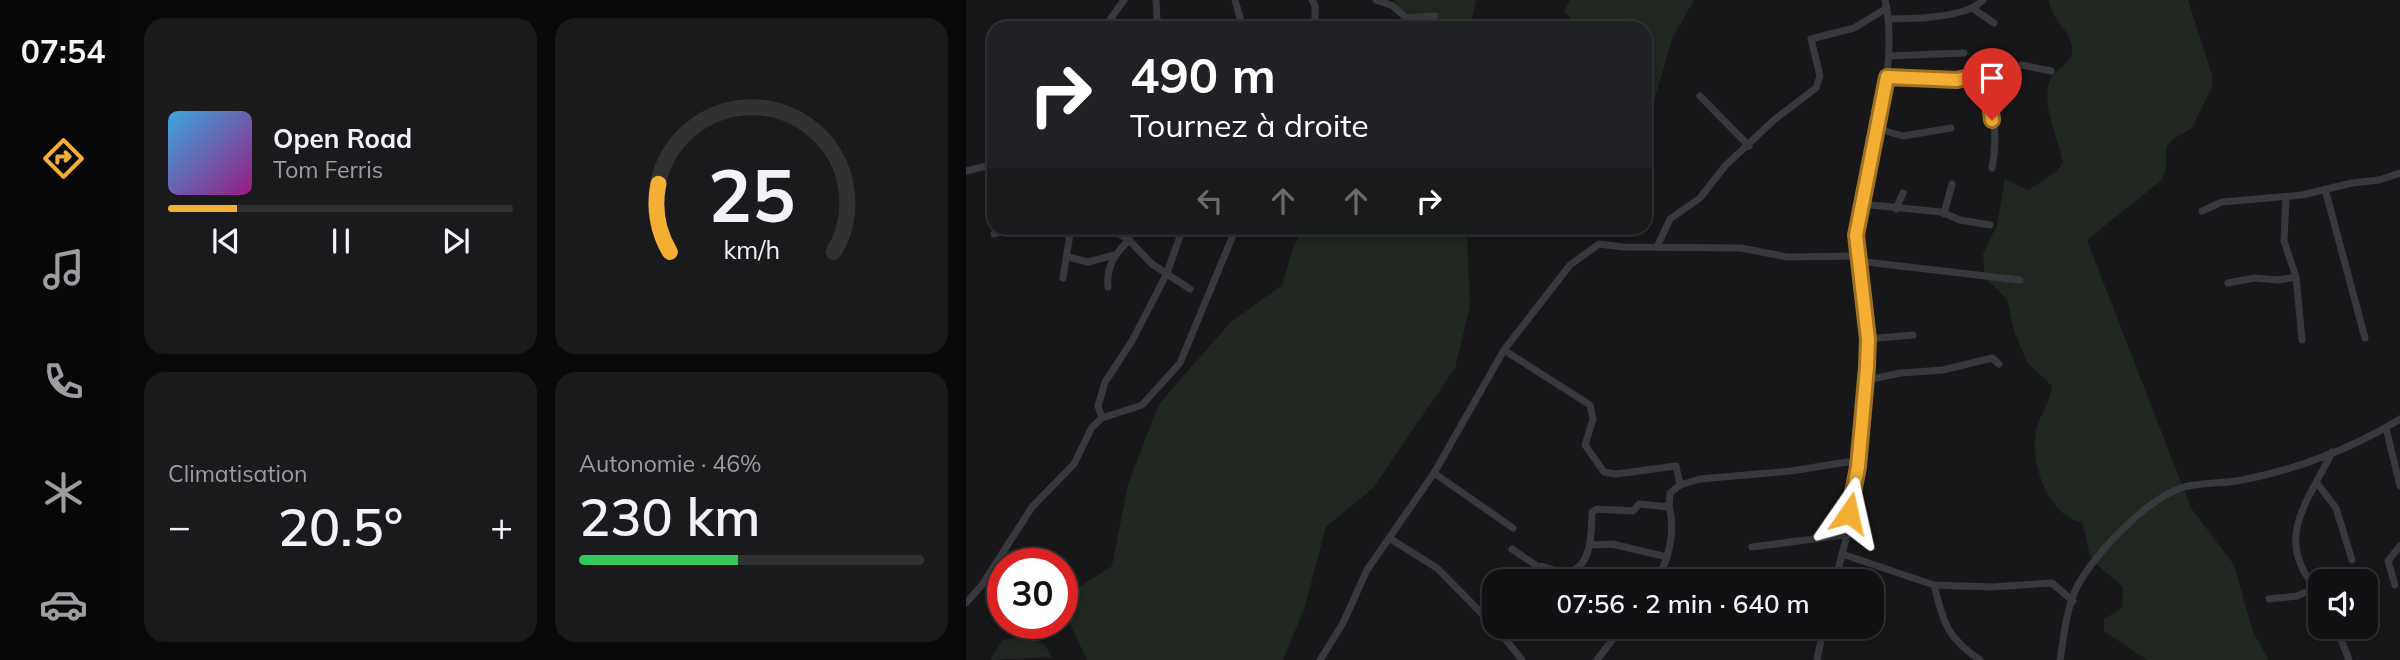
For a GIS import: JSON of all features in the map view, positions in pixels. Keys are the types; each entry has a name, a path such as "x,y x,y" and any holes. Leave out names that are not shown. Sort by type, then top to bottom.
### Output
{"street":[{"path":"1109,21 1124,0"},
{"path":"1156,0 1157,20"},
{"path":"1235,0 1241,21"},
{"path":"1312,0 1315,6 1315,21"},
{"path":"1376,0 1393,6 1406,18 1435,16"},
{"path":"1889,19 1947,15 1972,8 1984,0"},
{"path":"1657,247 1670,219 1700,198 1725,166 1774,120 1816,88 1820,76 1811,45 1812,37 1854,28 1886,4 1889,19 1887,77 1861,204 1856,258 1868,339 1867,380 1858,467 1838,569"},
{"path":"1972,8 1994,23"},
{"path":"1889,56 1964,53"},
{"path":"1887,77 1957,80 2009,71 2022,65 2045,72 2051,71"},
{"path":"1977,75 1990,103 1996,135 1992,168"},
{"path":"1700,96 1749,146"},
{"path":"1875,128 1903,136 1951,128"},
{"path":"966,169 987,165"},
{"path":"2202,211 2234,201 2286,197 2379,180 2400,173"},
{"path":"1944,214 1952,184"},
{"path":"2325,189 2365,338"},
{"path":"1896,209 1903,193"},
{"path":"2286,197 2284,241 2296,277 2302,340"},
{"path":"1861,204 1944,214 1990,225"},
{"path":"1063,278 1070,235"},
{"path":"1121,235 1152,264 1190,289"},
{"path":"1102,418 1098,406 1105,382 1132,341 1167,273 1181,235"},
{"path":"966,603 982,585 1032,507 1074,464 1092,427 1102,418 1142,405 1180,363 1233,235"},
{"path":"1108,287 1107,274 1114,255 1129,240"},
{"path":"1320,660 1343,623 1367,570 1434,473 1504,350 1570,265 1590,249 1605,244 1749,248 1787,257 1856,258 2004,275 2020,280"},
{"path":"1068,257 1088,262 1114,255"},
{"path":"2228,283 2253,278 2279,280 2296,277"},
{"path":"1868,339 1913,335"},
{"path":"1504,350 1590,405 1593,419 1584,445 1604,472 1616,474 1676,466 1680,485"},
{"path":"1867,380 1901,373 1943,370 1992,358 1999,364"},
{"path":"2060,660 2073,601 2081,579 2112,538 2170,493 2185,487 2272,474 2333,451 2400,419"},
{"path":"2386,428 2400,486"},
{"path":"2308,578 2296,553 2299,512 2333,451"},
{"path":"1662,569 1674,524 1670,493 1680,485 1700,479 1791,471 1847,462 1858,467"},
{"path":"1434,473 1513,527"},
{"path":"2317,483 2336,508 2352,560"},
{"path":"1513,548 1540,568 1549,566 1567,574 1575,571 1591,545 1592,512 1597,509 1633,511 1639,504 1646,503 1670,507"},
{"path":"1752,547 1845,535"},
{"path":"1389,538 1437,568 1482,613"},
{"path":"1591,545 1612,544 1667,557"},
{"path":"2395,585 2388,561 2400,546"},
{"path":"1842,554 1934,585 1992,587 2052,583 2073,601"},
{"path":"1934,585 1947,629 1956,643 1980,660"},
{"path":"2269,598 2308,593"},
{"path":"1505,639 1522,660"},
{"path":"1597,660 1612,639"},
{"path":"1817,660 1821,639"},
{"path":"2339,639 2349,660"}],"shaded area":[{"path":"1394,0 1476,0 1472,21 1410,21"},
{"path":"1570,0 1694,0 1672,39 1652,108 1652,21 1573,21 1564,11"},
{"path":"2049,0 2188,0 2212,75 2212,87 2192,128 2173,139 2166,147 2166,169 2162,180 2087,240 2191,508 2234,565 2253,632 2269,660 2147,660 2104,631 2104,619 2122,608 2123,587 2093,559 2081,522 2060,510 2045,488 2040,475 2036,462 2035,437 2052,386 2027,362 2014,331 2007,299 1985,278 1983,254 1997,225 2005,179 2028,190 2056,172 2063,163 2049,113 2047,92 2051,78 2069,59 2072,48 2071,41 2053,14"},
{"path":"1300,235 1469,235 1470,306 1455,368 1373,488 1326,527 1304,609 1283,660 1087,660 1077,639 1078,588 1112,566 1128,484 1159,404 1230,323 1282,285 1294,245"},
{"path":"1032,639 1044,644 1052,657 990,660 1003,640"}],"route":[{"path":"1849,513 1858,467 1866,396 1868,339 1856,235 1887,77 1957,80 1977,75 1990,103 1992,120"}]}
